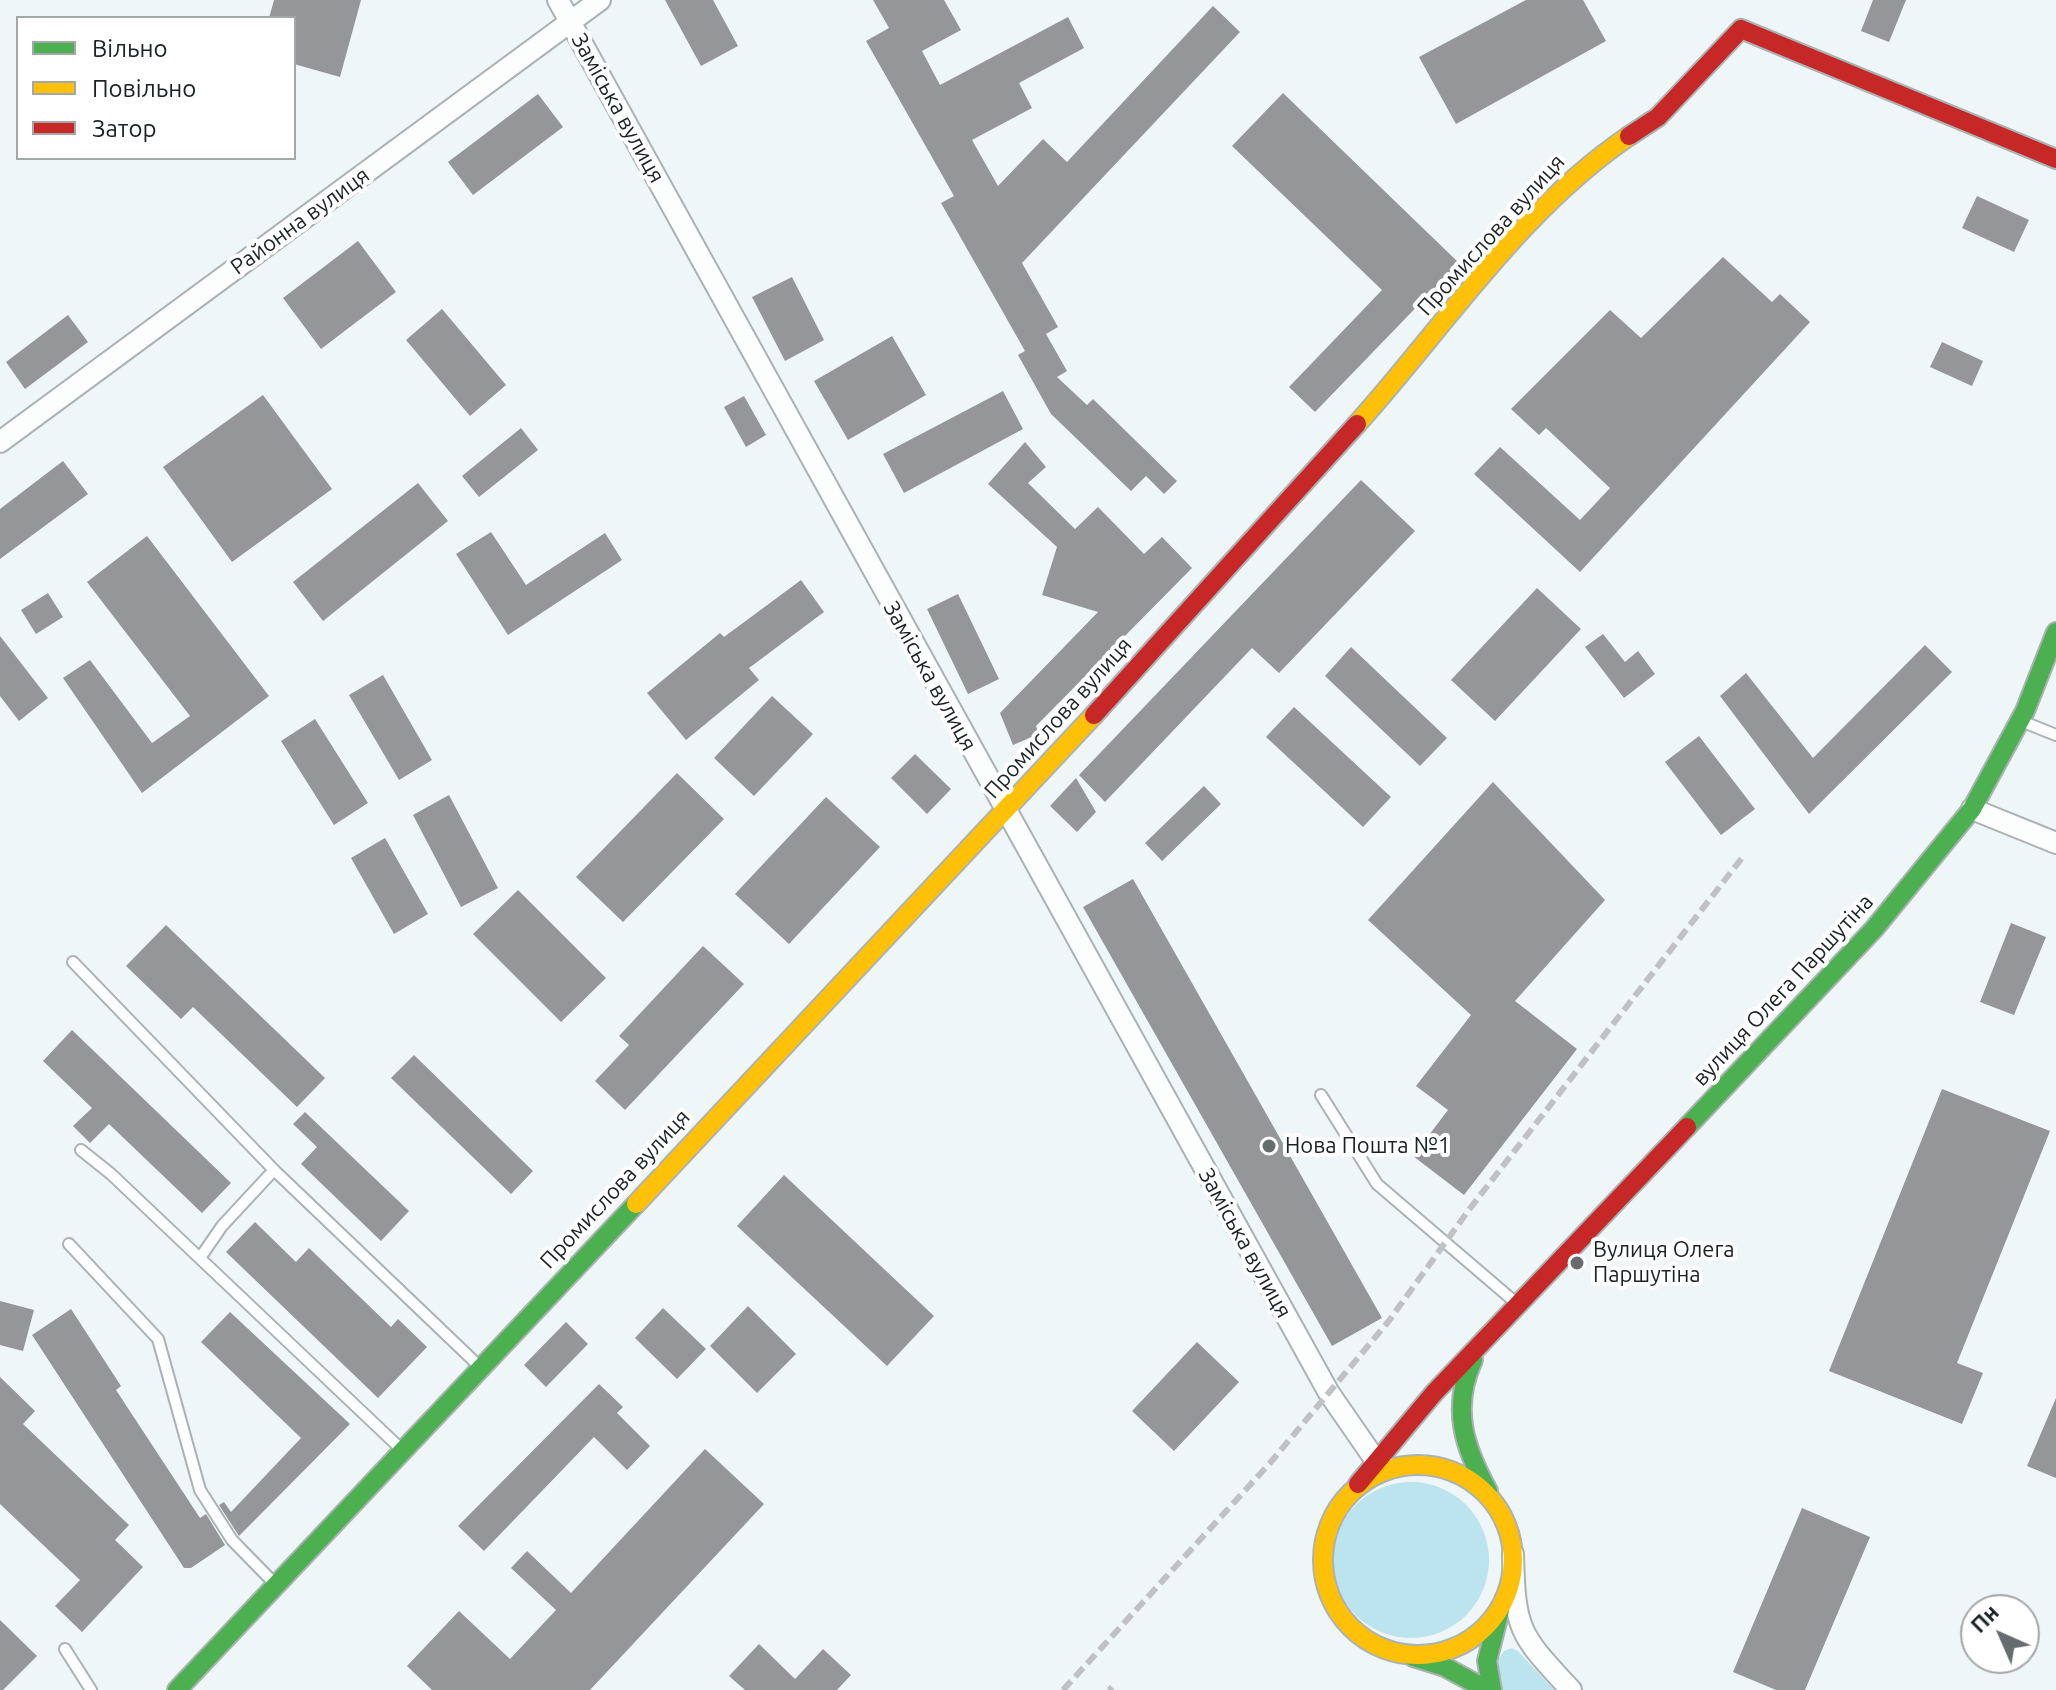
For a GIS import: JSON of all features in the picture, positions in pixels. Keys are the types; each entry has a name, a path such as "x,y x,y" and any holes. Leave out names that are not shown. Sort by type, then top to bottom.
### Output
{"street":[{"name":"Заміська вулиця","path":"558,0 1005,813 1329,1393 1382,1465"},
{"name":"Районна вулиця","path":"0,442 600,0"},
{"name":"Промислова вулиця","path":"177,1690 1005,813 1371,408 1488,268 1591,162 1658,117 1741,29 2056,159"},
{"name":"вулиця Олега Паршутіна","path":"1382,1465 1486,1338 1864,940 1972,809 2020,720 2056,632"},
{"path":"1972,809 2056,843"},
{"name":"вулиця Олега Паршутіна","path":"1486,1338 1468,1369 1459,1393 1458,1415 1463,1442 1496,1505"},
{"path":"1489,1690 1445,1667 1374,1645 1355,1632 1333,1605 1323,1572 1325,1537 1340,1505 1358,1484 1382,1465 1446,1469 1474,1483 1496,1505 1506,1524 1513,1554 1515,1608 1524,1636 1571,1690"},
{"path":"1489,1690 1487,1661 1512,1575 1513,1554"},
{"path":"1407,1655 1441,1652 1462,1644 1489,1623 1502,1605"}],"lane":[{"path":"2020,720 2056,735"},
{"path":"73,962 274,1170 480,1367"},
{"path":"1321,1095 1377,1184 1518,1304"},
{"path":"81,1150 402,1449"},
{"path":"200,1258 222,1226 274,1170"},
{"path":"69,1244 158,1339 200,1490 232,1540 276,1584"},
{"path":"65,1649 91,1690"}],"shaded area":[{"path":"1411,1482 1441,1488 1466,1505 1483,1530 1489,1560 1483,1590 1466,1615 1441,1632 1411,1638 1381,1632 1356,1615 1339,1590 1333,1560 1339,1530 1356,1505 1381,1488"},
{"path":"1512,1648 1554,1690 1500,1690 1496,1663 1504,1651"}],"building":[{"path":"274,0 361,0 340,77 296,65 296,16 270,16"},
{"path":"665,0 713,0 738,46 701,66"},
{"path":"873,0 944,0 961,30 922,51 940,85 1068,17 1084,48 1019,83 1032,108 972,140 998,186 1043,139 1067,162 1213,6 1240,32 1022,263 1058,327 1046,334 1067,371 1057,377 1087,405 1093,399 1177,481 1164,494 1146,476 1131,491 1051,414 1018,355 1025,351 941,203 954,196 866,41 889,28"},
{"path":"1526,0 1583,0 1606,41 1456,124 1419,57"},
{"path":"1873,0 1906,0 1889,42 1861,31"},
{"path":"1283,93 1459,263 1315,412 1289,387 1382,290 1232,146"},
{"path":"538,94 563,127 473,195 448,162"},
{"path":"1977,196 2029,220 2014,252 1962,228"},
{"path":"358,241 396,292 321,349 283,298"},
{"path":"1723,257 1772,302 1780,294 1810,322 1580,572 1474,474 1500,447 1580,520 1610,488 1546,428 1539,435 1511,409 1610,310 1641,338"},
{"path":"792,277 824,340 785,361 752,297"},
{"path":"442,309 506,385 470,416 406,340"},
{"path":"68,315 88,342 25,389 6,362"},
{"path":"892,336 926,395 848,440 814,381"},
{"path":"1942,342 1983,361 1972,386 1930,367"},
{"path":"1003,391 1023,429 904,493 883,454"},
{"path":"263,395 332,489 232,562 163,467"},
{"path":"744,396 766,435 746,447 724,407"},
{"path":"521,428 538,450 479,497 462,476"},
{"path":"1025,442 1046,467 1028,483 1075,529 1098,507 1144,554 1162,537 1192,568 1036,726 1039,734 1013,745 1000,713 1098,612 1042,595 1057,547 988,484"},
{"path":"63,461 88,494 0,559 0,509"},
{"path":"1361,480 1415,531 1279,673 1252,648 1105,802 1079,775"},
{"path":"418,483 448,521 323,621 293,582"},
{"path":"491,532 526,585 605,533 622,560 508,635 456,554"},
{"path":"147,536 269,696 142,793 63,678 90,660 152,743 190,716 87,582"},
{"path":"801,580 824,612 749,668 759,680 686,740 647,693 720,633 724,637"},
{"path":"1537,588 1581,629 1495,721 1451,680"},
{"path":"48,593 63,617 36,634 21,610"},
{"path":"958,594 999,679 968,694 927,609"},
{"path":"1603,634 1625,662 1638,651 1655,674 1624,698 1585,647"},
{"path":"0,636 48,698 19,721 0,696"},
{"path":"1925,645 1952,672 1809,814 1720,696 1746,673 1813,758"},
{"path":"1351,647 1447,738 1420,766 1325,676"},
{"path":"383,675 432,760 399,780 349,695"},
{"path":"772,696 813,734 754,796 714,758"},
{"path":"1294,707 1391,797 1363,827 1266,737"},
{"path":"315,719 368,803 334,825 281,741"},
{"path":"1699,736 1755,809 1721,835 1665,762"},
{"path":"915,754 951,789 927,814 891,778"},
{"path":"677,773 724,819 623,922 576,877"},
{"path":"1076,778 1096,812 1077,832 1050,806"},
{"path":"1493,782 1605,900 1515,1001 1577,1049 1464,1195 1413,1156 1448,1110 1416,1086 1471,1015 1368,920"},
{"path":"1204,786 1221,804 1162,861 1145,843"},
{"path":"449,795 498,888 461,907 413,815"},
{"path":"826,797 880,847 789,944 735,894"},
{"path":"385,838 428,914 394,934 351,858"},
{"path":"1133,879 1382,1318 1332,1346 1083,907"},
{"path":"518,890 606,978 561,1022 473,934"},
{"path":"2011,923 2046,937 2014,1015 1980,1002"},
{"path":"166,925 325,1078 297,1107 193,1007 181,1019 126,966"},
{"path":"703,946 744,984 625,1110 595,1081 629,1045 619,1036"},
{"path":"72,1030 231,1183 202,1213 109,1124 90,1143 73,1126 92,1108 43,1061"},
{"path":"414,1055 533,1171 511,1194 391,1078"},
{"path":"1942,1089 2050,1131 1957,1363 1983,1373 1962,1424 1829,1371"},
{"path":"305,1112 409,1211 381,1241 301,1164 317,1147 293,1124"},
{"path":"784,1175 934,1316 887,1366 737,1226"},
{"path":"255,1222 296,1262 309,1248 391,1327 398,1319 427,1347 378,1398 226,1252"},
{"path":"0,1301 34,1310 23,1351 0,1345"},
{"path":"748,1306 796,1354 757,1393 710,1346"},
{"path":"663,1308 706,1349 677,1379 635,1338"},
{"path":"71,1309 121,1386 116,1390 200,1518 206,1514 225,1545 191,1568 184,1568 32,1335"},
{"path":"230,1312 350,1424 239,1536 219,1505 224,1502 231,1512 301,1438 201,1342"},
{"path":"566,1322 588,1344 546,1387 524,1365"},
{"path":"1197,1342 1239,1382 1174,1451 1132,1411"},
{"path":"0,1377 35,1411 23,1424 129,1525 115,1540 143,1567 82,1632 55,1606 80,1580 0,1504"},
{"path":"599,1384 623,1407 617,1413 650,1446 627,1470 594,1437 484,1551 458,1526"},
{"path":"2056,1398 2056,1478 2027,1466"},
{"path":"705,1449 764,1504 590,1690 432,1690 407,1666 459,1611 510,1659 556,1610 511,1568 527,1551 571,1593"},
{"path":"1802,1508 1870,1537 1805,1690 1776,1690 1733,1672"},
{"path":"0,1620 37,1656 3,1690 0,1690"},
{"path":"759,1644 795,1679 823,1649 851,1675 837,1690 745,1690 729,1676"}],"railway":[{"path":"1063,1690 1270,1463 1388,1322 1468,1211 1745,854"},
{"path":"1109,1690 1112,1687"}],"traffic: fast":[{"path":"1687,1127 1874,929 1972,809 2025,711 2056,632"},
{"path":"177,1690 636,1204"},
{"path":"1473,1360 1463,1395 1463,1427 1472,1459 1488,1491"},
{"path":"1492,1690 1487,1661 1500,1610"},
{"path":"1413,1657 1445,1667 1487,1690"}],"traffic: slow":[{"path":"1357,424 1518,234 1590,166 1629,136"},
{"path":"636,1204 1094,715"},
{"path":"1418,1465 1454,1472 1485,1493 1506,1524 1513,1560 1506,1596 1485,1627 1454,1648 1418,1655 1382,1648 1351,1627 1330,1596 1323,1560 1330,1524 1351,1493 1382,1472 1418,1465"}],"traffic: jam":[{"path":"1629,136 1658,117 1741,29 2056,159"},
{"path":"1094,715 1357,424"},
{"path":"1358,1484 1434,1393 1687,1127"}],"place":[{"name":"Нова Пошта №1","path":"1269,1146"},
{"name":"Вулиця Олега Паршутіна","path":"1577,1263"}]}
